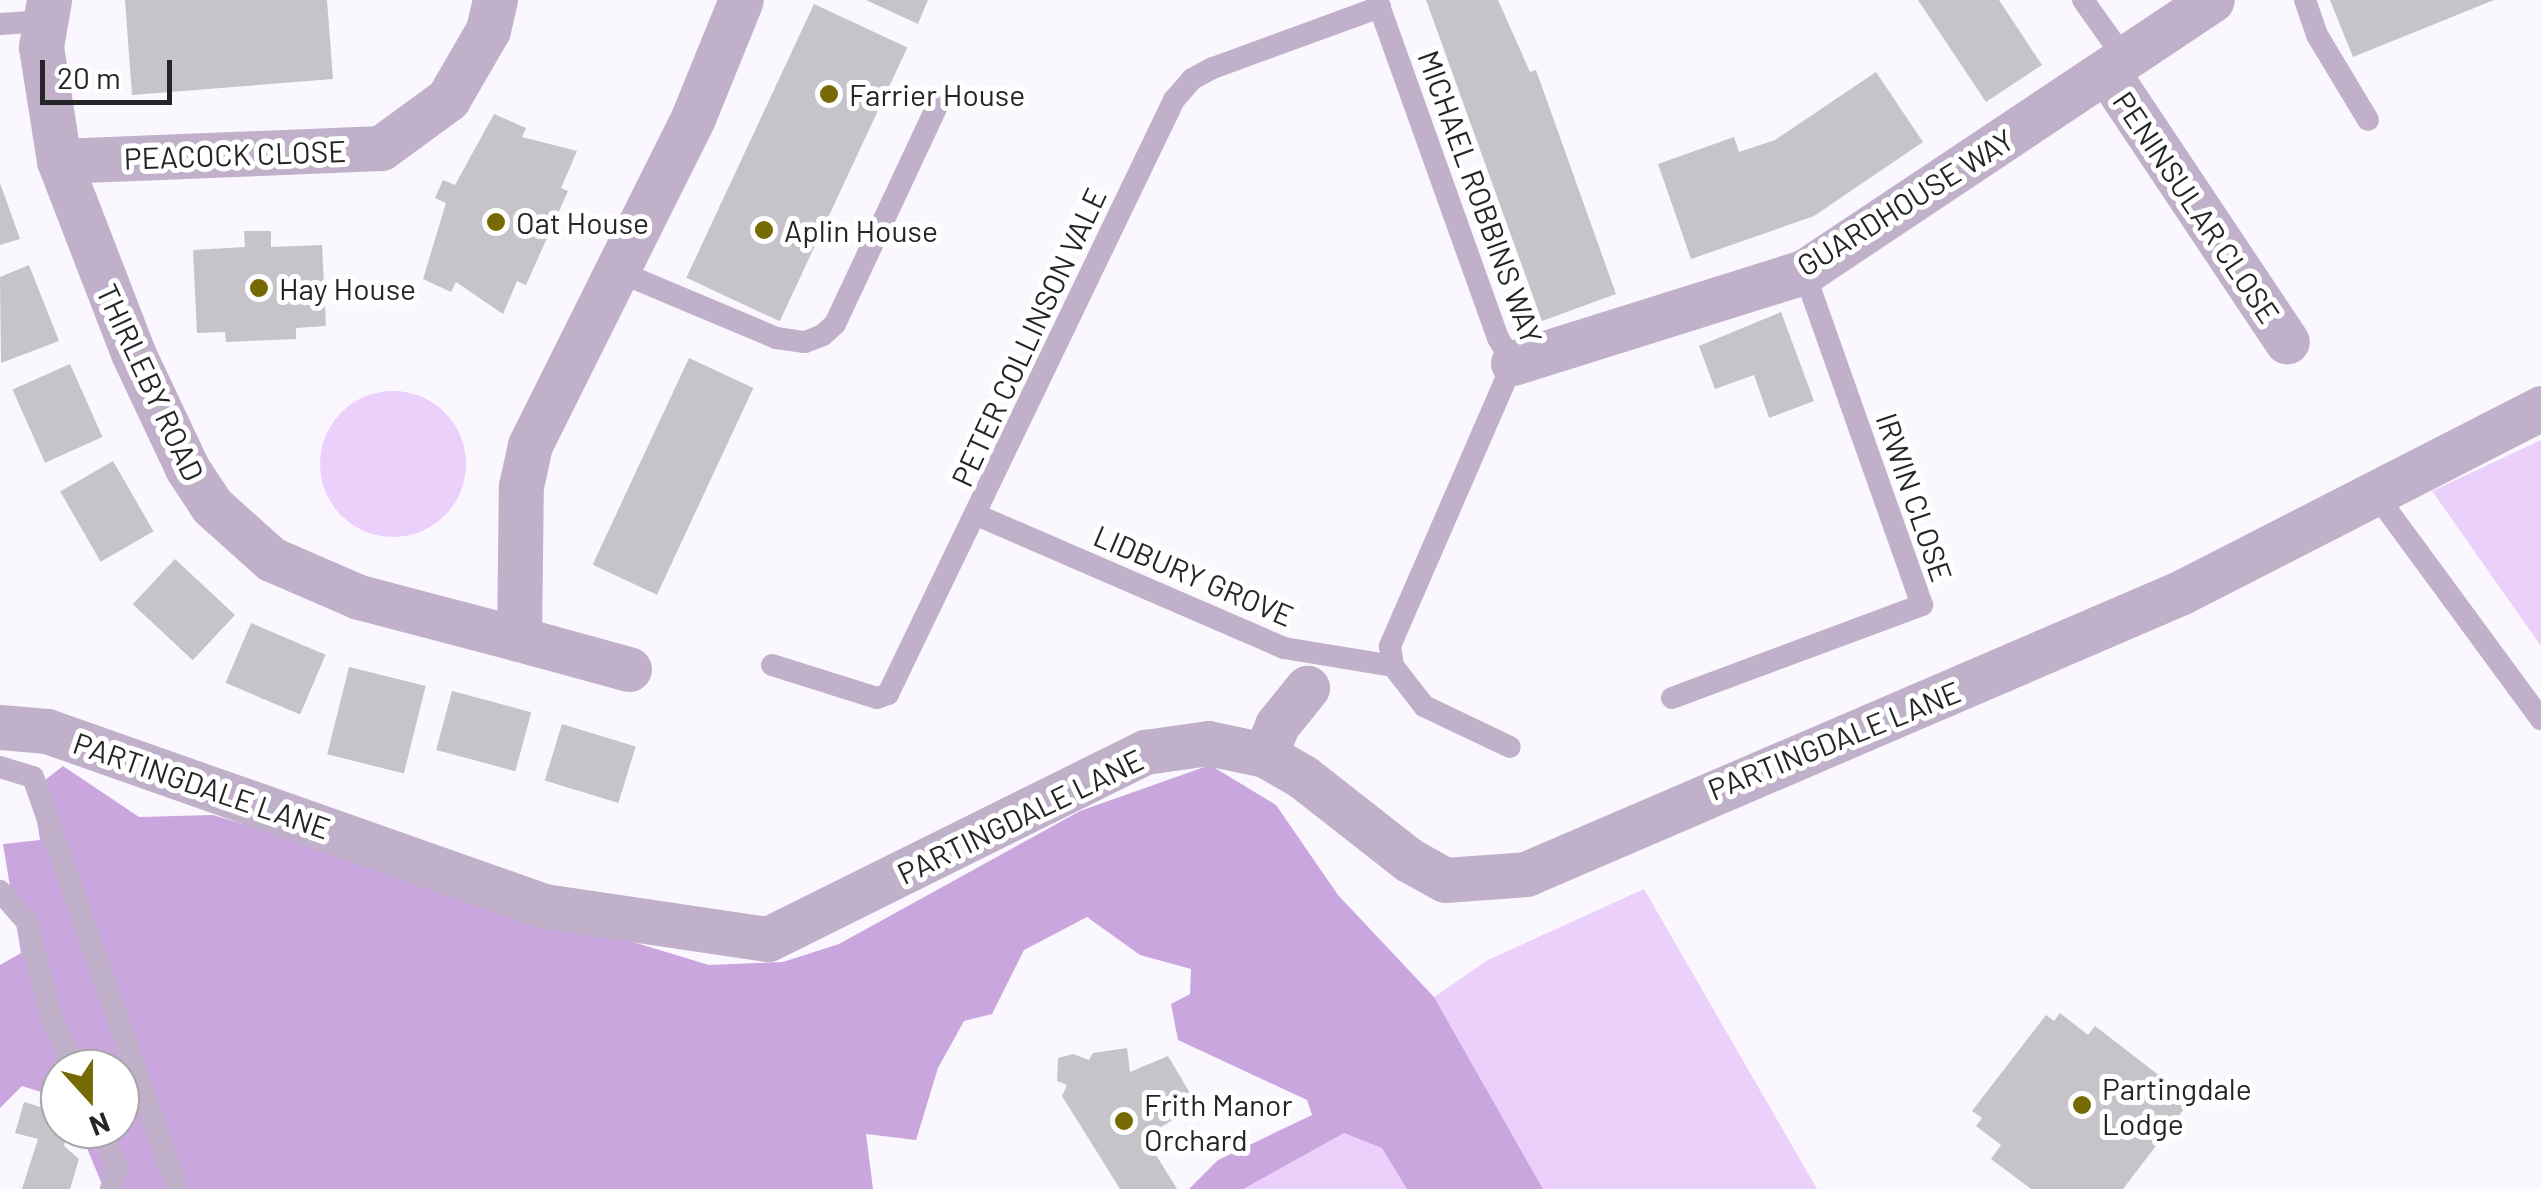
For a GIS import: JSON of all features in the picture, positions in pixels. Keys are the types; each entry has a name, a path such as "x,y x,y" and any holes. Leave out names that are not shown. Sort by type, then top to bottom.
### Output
{"street":[{"name":"PEACOCK CLOSE","path":"59,162 380,148 448,99 488,30 495,0"},
{"path":"519,639 521,486 530,445 693,118 741,0"},
{"name":"GUARDHOUSE WAY","path":"1513,363 1804,272 2212,0"},
{"path":"47,10 46,102 59,162"},
{"name":"PENINSULAR CLOSE","path":"2116,65 2287,342"},
{"name":"THIRLEBY ROAD","path":"59,162 133,353 186,468 212,506 271,559 358,596 629,668"},
{"name":"PARTINGDALE LANE","path":"0,727 47,730 544,906 768,939 1145,752 1208,743 1265,755 1445,880 1526,874 2180,593 2541,408"},
{"path":"1265,755 1277,724 1307,688"}],"lane":[{"path":"2083,0 2116,65"},
{"path":"2305,0 2317,35 2368,120"},
{"name":"MICHAEL ROBBINS WAY","path":"1379,4 1498,338 1513,363 1390,646 1392,666"},
{"name":"PETER COLLINSON VALE","path":"772,664 877,698 888,694 979,516 1174,100 1192,78 1212,68 1379,4"},
{"path":"0,24 47,10"},
{"path":"616,271 776,338 805,342 823,334 835,324 938,104"},
{"name":"IRWIN CLOSE","path":"1672,698 1922,605 1804,272"},
{"path":"2374,492 2541,719"},
{"name":"LIDBURY GROVE","path":"979,516 1284,648 1392,666"},
{"path":"1392,666 1424,706 1510,747"},
{"path":"0,767 33,776 178,1189"},
{"path":"0,891 27,922 50,1013 65,1049"},
{"path":"107,1149 118,1182"}],"shaded area":[{"path":"393,391 421,397 445,412 460,436 466,464 460,492 445,516 421,531 393,537 365,531 341,516 326,492 320,464 326,436 341,412 365,397"},
{"path":"2541,440 2541,646 2432,491"},
{"path":"1210,765 1276,805 1338,895 1434,997 1543,1189 1407,1189 1382,1148 1344,1133 1243,1189 1189,1189 1218,1160 1312,1115 1307,1100 1178,1040 1171,1004 1190,994 1191,969 1140,955 1087,917 1024,950 992,1014 964,1021 938,1068 916,1140 866,1134 873,1189 104,1189 87,1149 140,1149 140,1049 40,1049 40,1092 22,1086 0,1108 0,965 21,953 3,844 40,840 32,790 63,766 139,817 213,815 709,965 783,962 839,944 1080,811"},
{"path":"1644,889 1817,1189 1543,1189 1434,997 1488,960"},
{"path":"1386,1117 1429,1189 1213,1189 1286,1140"}],"building":[{"path":"125,0 327,0 333,79 132,95"},
{"path":"866,0 928,0 918,24"},
{"path":"1426,0 1498,0 1530,72 1536,70 1616,294 1542,321"},
{"path":"1918,0 1999,0 2042,65 1986,102"},
{"path":"2330,0 2494,0 2353,57"},
{"path":"814,4 907,48 780,321 686,278"},
{"path":"1876,72 1923,142 1814,216 1691,259 1658,164 1734,137 1739,152 1775,140"},
{"name":"Oat House","path":"494,114 526,128 522,137 577,151 561,188 568,191 526,285 517,281 503,314 456,282 451,292 423,279 446,203 435,198 443,180 455,185"},
{"path":"0,183 20,239 0,245"},
{"name":"Hay House","path":"244,231 271,231 271,247 322,245 326,326 296,328 296,339 226,342 225,332 197,333 193,250 245,247"},
{"path":"29,265 59,341 1,363 0,277"},
{"path":"1781,312 1814,401 1769,418 1754,375 1715,389 1699,346"},
{"path":"689,358 753,388 657,595 593,565"},
{"path":"70,364 103,437 45,463 12,390"},
{"path":"113,461 154,531 101,562 60,491"},
{"path":"175,559 235,615 193,660 133,604"},
{"path":"251,623 326,655 300,714 226,683"},
{"path":"349,667 426,686 404,773 327,754"},
{"path":"452,691 531,712 515,771 436,750"},
{"path":"562,724 636,747 618,803 545,780"},
{"name":"Partingdale Lodge","path":"2060,1013 2088,1035 2095,1026 2191,1100 2123,1189 2031,1189 1991,1159 2001,1145 1976,1126 1982,1118 1972,1111 2046,1015 2054,1021"},
{"name":"Frith Manor Orchard","path":"1127,1048 1130,1072 1168,1056 1197,1105 1145,1137 1177,1189 1120,1189 1062,1096 1067,1085 1057,1081 1058,1058 1073,1054 1089,1060 1093,1053"},
{"path":"24,1102 40,1107 40,1149 67,1149 79,1159 70,1189 22,1189 38,1139 15,1133"}],"place":[{"name":"Farrier House","path":"829,94"},
{"name":"Oat House","path":"496,222"},
{"name":"Aplin House","path":"764,230"},
{"name":"Hay House","path":"259,288"},
{"name":"Partingdale Lodge","path":"2082,1105"},
{"name":"Frith Manor Orchard","path":"1124,1121"}]}
